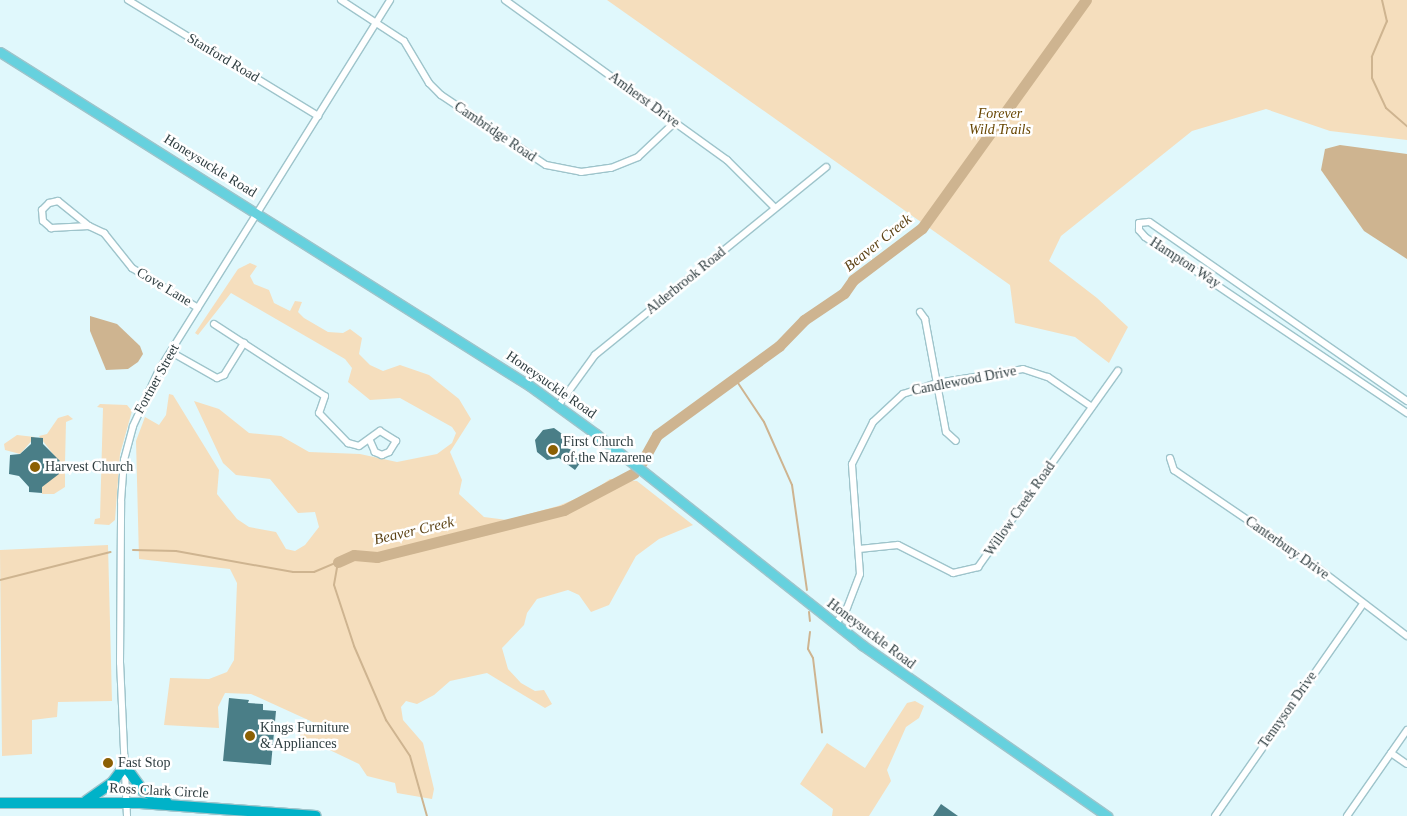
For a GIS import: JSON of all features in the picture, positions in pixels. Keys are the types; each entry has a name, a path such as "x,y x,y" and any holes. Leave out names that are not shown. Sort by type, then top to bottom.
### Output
{"highway":[{"path":"86,802 112,783 125,766 143,791 173,805"},
{"name":"Ross Clark Circle","path":"0,802 173,805 316,816"}],"main road":[{"name":"Honeysuckle Road","path":"0,52 258,212 558,406 835,625 1107,816"}],"street":[{"name":"Stanford Road","path":"128,0 318,116"},
{"name":"Cambridge Road","path":"341,0 377,22 409,48 424,76 441,95 525,154 558,169 596,171 626,163 647,151 675,122"},
{"name":"Fortner Street","path":"127,816 120,663 122,474 141,404 198,308 390,0"},
{"name":"Amherst Drive","path":"505,0 739,169 775,208"},
{"name":"Alderbrook Road","path":"558,406 595,356 826,167"},
{"name":"Cove Lane","path":"89,226 51,228 43,221 42,210 49,203 58,201 89,226 116,244 132,268 198,308"},
{"name":"Hampton Way","path":"1407,400 1149,222 1139,223 1139,230 1145,237 1407,413"},
{"path":"920,312 925,319 946,432 956,441"},
{"path":"214,324 325,396 319,413 348,443 359,446 370,441"},
{"path":"171,352 217,378 224,374 244,343"},
{"name":"Candlewood Drive","path":"835,625 859,582 859,549 851,480 860,441 882,413 903,394 937,383 1003,370 1032,371 1092,407"},
{"name":"Willow Creek Road","path":"859,549 898,545 953,574 978,566 1118,370"},
{"name":"Canterbury Drive","path":"1170,458 1174,470 1320,570 1362,605 1407,636"},
{"name":"Tennyson Drive","path":"1215,816 1362,605"},
{"path":"1347,816 1407,730"},
{"path":"1391,753 1407,764"}],"green space":[{"name":"Forever Wild Trails","path":"607,0 1407,0 1407,140 1330,131 1266,109 1192,131 1061,236 1049,261 1097,298 1128,327 1109,363 1075,337 1015,323 1010,285"},
{"path":"250,263 257,266 250,276 254,284 269,290 274,303 290,311 295,301 302,302 298,312 304,318 328,332 343,333 350,329 362,338 359,354 370,365 383,371 400,365 429,375 459,399 471,419 450,452 462,480 459,494 484,517 507,520 558,506 590,493 610,479 637,481 693,525 659,539 636,556 609,605 591,612 579,595 568,590 537,599 527,613 524,625 502,648 508,669 521,683 535,691 544,690 552,704 545,708 487,673 450,681 434,695 417,704 406,701 401,707 403,720 423,743 434,789 432,799 397,793 395,783 367,776 359,764 315,743 296,744 301,733 317,730 317,724 251,694 225,693 218,707 219,728 164,725 170,678 209,679 227,672 234,660 237,583 230,569 139,559 136,441 145,417 159,425 166,415 169,394 173,395 219,470 217,494 237,519 249,527 276,532 286,549 295,551 305,545 319,527 315,512 298,513 270,479 236,475 223,463 194,401 219,409 249,433 281,436 309,452 360,454 397,462 437,454 452,443 456,433 452,427 400,398 370,400 348,382 352,368 345,359 231,293 198,335 195,333 238,269"},
{"path":"100,404 127,405 132,411 120,454 115,520 109,525 94,524 95,519 100,518 103,408 97,407"},
{"path":"68,415 73,419 66,422 65,463 60,463 39,436 47,434 58,418"},
{"path":"17,435 35,437 20,454 5,450 4,444"},
{"path":"60,470 65,470 65,487 54,494 42,494 42,487"},
{"path":"108,545 112,701 58,702 57,717 32,720 32,754 2,756 0,550"},
{"path":"915,701 924,706 919,718 906,727 887,770 891,781 869,816 832,816 833,809 800,784 827,743 865,768 907,703"}],"shaded area":[{"path":"1340,145 1407,154 1407,259 1364,231 1321,170 1325,149"},
{"path":"90,316 117,324 140,346 143,354 138,362 128,369 106,370 90,331"}],"building":[{"name":"First Church of the Nazarene","path":"554,428 565,436 567,447 583,459 575,470 559,458 547,460 537,452 535,440 543,430"},
{"name":"Harvest Church","path":"31,437 43,438 43,444 60,461 59,474 42,487 42,493 29,492 29,487 19,476 9,474 10,455 20,454 31,444"},
{"name":"Kings Furniture & Appliances","path":"229,698 249,700 248,703 263,704 263,710 276,711 271,765 223,761"},
{"path":"941,804 958,816 933,816"}],"waterway":[{"name":"Beaver Creek","path":"642,462 657,435 779,346 804,320 844,293 853,280 922,228 1086,0"},
{"path":"1382,0 1387,21 1372,57 1372,78 1386,108 1407,126"},
{"path":"734,377 764,422 792,485 807,590"},
{"name":"Beaver Creek","path":"338,562 354,555 377,557 564,510 634,473"},
{"name":"Beaver Creek","path":"133,550 176,551 293,572 314,572 338,562"},
{"name":"Beaver Creek","path":"0,580 111,552"},
{"path":"338,562 334,585 354,646 386,720 410,756 427,816"},
{"path":"809,612 810,621"},
{"path":"810,632 808,649 813,658 822,732"}],"place":[{"name":"First Church of the Nazarene","path":"553,450"},
{"name":"Harvest Church","path":"35,467"},
{"name":"Kings Furniture & Appliances","path":"250,736"},
{"name":"Fast Stop","path":"108,763"}]}
